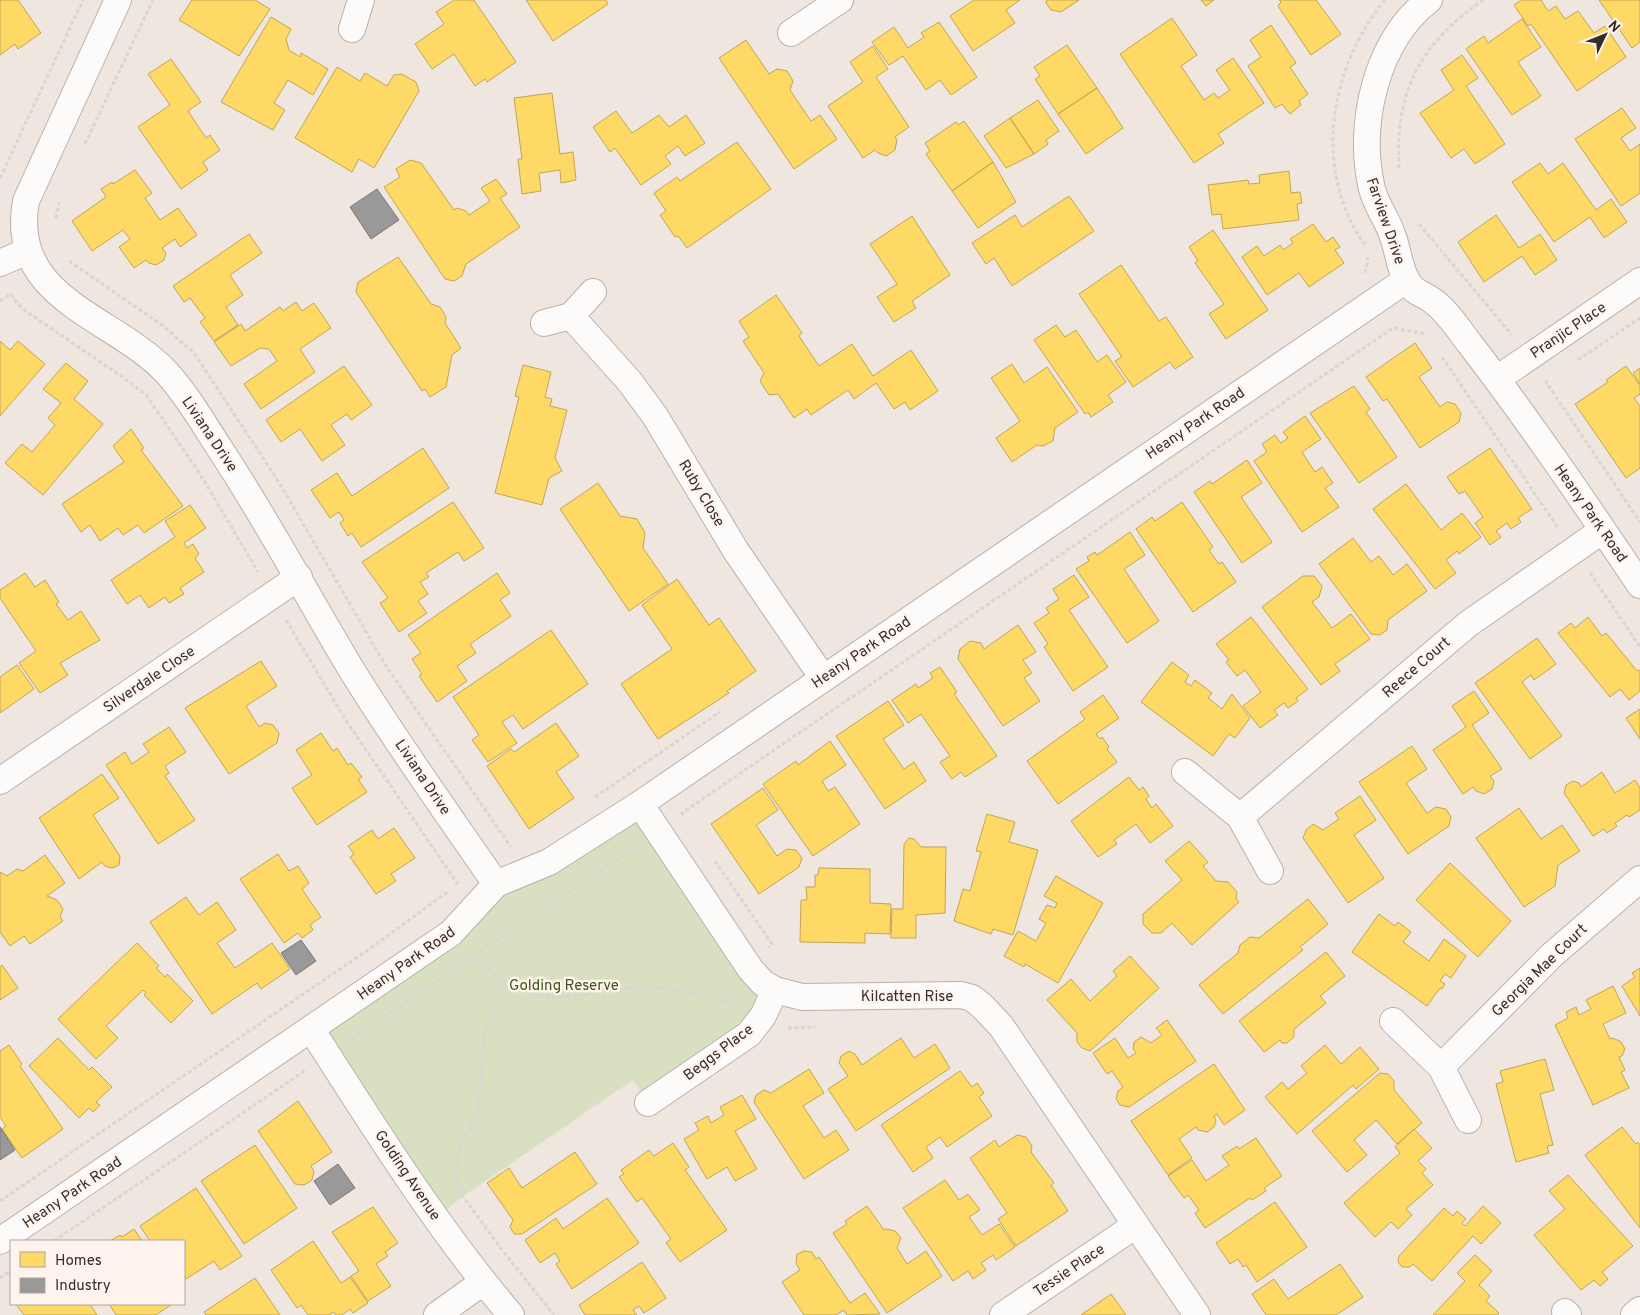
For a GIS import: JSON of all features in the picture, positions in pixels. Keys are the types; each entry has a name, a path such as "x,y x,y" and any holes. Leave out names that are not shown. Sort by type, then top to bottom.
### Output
{"street":[{"name":"Liviana Drive","path":"118,0 26,201 23,220 28,251 40,274 59,296 152,359 172,380 256,504 370,698 496,884"},
{"path":"352,28 361,0"},
{"path":"791,33 840,0"},
{"name":"Farview Drive","path":"1406,280 1390,227 1373,192 1366,160 1367,126 1372,95 1386,56 1406,24 1429,0"},
{"path":"0,263 28,251"},
{"name":"Heany Park Road","path":"0,1241 450,934 496,884 549,862 640,804 1406,280 1418,294 1433,301 1453,322 1497,379 1640,584"},
{"name":"Pranjic Place","path":"1497,379 1640,281"},
{"path":"544,323 571,316 593,292"},
{"name":"Ruby Close","path":"571,316 630,382 656,416 736,551 823,678"},
{"name":"Reece Court","path":"1240,817 1468,624 1603,530"},
{"name":"Silverdale Close","path":"0,781 299,578"},
{"path":"1185,772 1240,817 1270,870"},
{"name":"Kilcatten Rise","path":"640,804 747,963 763,983 775,990 802,997 947,994 972,998 1001,1026 1197,1315"},
{"name":"Georgia Mae Court","path":"1441,1066 1552,955 1640,879"},
{"name":"Beggs Place","path":"648,1103 749,1034 763,1016 775,990"},
{"path":"1393,1021 1441,1066 1468,1120"},
{"name":"Golding Avenue","path":"311,1030 437,1217 483,1282 511,1315"},
{"name":"Tessie Place","path":"1003,1315 1136,1225"},
{"path":"437,1315 483,1282"},
{"path":"1634,1315 1640,1310"}],"path":[{"path":"0,178 83,0"},
{"path":"81,153 153,0"},
{"path":"1401,176 1398,138 1403,100 1415,69 1428,49 1447,28 1483,0"},
{"path":"55,226 60,198"},
{"path":"1414,216 1438,249 1516,340"},
{"path":"65,256 75,267 162,325 194,352 280,484 386,666 512,848 519,845"},
{"path":"0,301 11,294 27,312 146,395 200,474 261,577"},
{"path":"1577,361 1640,318"},
{"path":"682,813 1393,328 1426,334 1432,342"},
{"path":"1437,350 1563,534"},
{"path":"1554,377 1546,382 1640,522"},
{"path":"1588,571 1640,647"},
{"path":"592,799 722,711"},
{"path":"350,1039 636,846"},
{"path":"0,1201 365,952 438,900 457,883"},
{"path":"473,957 509,985 527,993 548,998 637,987 709,995 739,1005"},
{"path":"509,985 486,1027 477,1112 460,1147 456,1170 460,1191 554,1315"},
{"path":"785,1028 816,1027"},
{"path":"55,1240 307,1069"}],"green space":[{"name":"Golding Reserve","path":"640,804 755,974 763,1016 648,1103 633,1080 465,1195 437,1217 311,1029 462,922"}],"building: Homes":[{"path":"0,0 18,0 41,33 18,49 15,44 0,55"},
{"path":"192,0 255,0 270,9 239,56 179,20"},
{"path":"454,0 474,0 516,62 487,82 485,79 475,86 454,54 432,69 415,44 444,24 436,12"},
{"path":"526,0 606,0 608,4 553,41"},
{"path":"974,0 1020,0 1006,10 1015,23 973,51 950,16"},
{"path":"1047,0 1079,0 1061,12 1051,10 1046,3"},
{"path":"1201,0 1214,0 1206,6"},
{"path":"1279,0 1316,0 1341,34 1311,55 1278,6 1281,2"},
{"path":"1521,0 1541,0 1548,11 1556,6 1565,19 1578,11 1594,33 1605,26 1626,57 1577,91 1531,24 1528,26 1514,5"},
{"path":"1599,0 1640,0 1640,42 1632,48"},
{"path":"271,17 291,29 286,39 289,50 300,57 301,53 328,69 313,95 288,80 274,103 285,110 273,130 221,102"},
{"path":"1172,18 1197,55 1181,66 1204,100 1214,93 1218,98 1230,90 1216,70 1233,58 1264,103 1218,134 1224,143 1194,163 1120,54"},
{"path":"1522,19 1541,47 1518,62 1541,96 1512,115 1466,49 1484,36 1488,43"},
{"path":"939,22 977,77 951,95 940,80 926,90 903,56 889,65 872,42 894,27 908,48 924,37 921,33"},
{"path":"1271,25 1296,63 1290,67 1308,94 1299,101 1301,105 1290,114 1282,104 1275,108 1248,66 1261,57 1250,40"},
{"path":"746,40 769,74 777,69 787,71 793,81 790,90 811,121 820,115 837,139 794,169 719,58"},
{"path":"1067,45 1097,88 1058,114 1035,79 1040,76 1034,67"},
{"path":"873,46 888,69 876,77 909,127 895,137 897,140 895,150 886,156 875,150 863,158 828,106 863,82 850,62"},
{"path":"1462,55 1478,78 1466,86 1505,144 1475,164 1464,149 1451,158 1420,113 1454,90 1441,70"},
{"path":"171,59 201,102 188,111 206,138 210,135 220,150 203,162 208,170 181,189 138,127 170,105 148,74"},
{"path":"337,67 360,81 365,73 387,86 394,75 402,74 416,82 419,91 374,168 359,159 352,172 295,138"},
{"path":"1097,88 1123,128 1086,154 1058,114"},
{"path":"552,93 560,154 573,152 576,180 561,183 560,170 539,173 541,191 522,194 518,159 522,159 514,98"},
{"path":"1038,100 1059,131 1046,140 1048,144 1034,154 1010,118"},
{"path":"1622,108 1636,128 1621,138 1630,151 1640,144 1640,193 1621,206 1575,139"},
{"path":"616,111 632,133 659,115 669,127 686,115 705,143 685,156 678,146 665,156 671,164 641,185 615,148 610,152 593,127"},
{"path":"1010,118 1034,154 1006,168 984,136"},
{"path":"964,121 993,162 952,191 926,154 930,151 925,143 956,122 958,125"},
{"path":"737,142 771,189 687,248 678,236 675,237 660,215 666,211 654,193 677,177 680,181"},
{"path":"410,160 421,163 454,210 457,208 466,211 469,215 490,201 481,188 496,179 507,194 500,198 520,227 466,264 462,276 454,281 445,279 384,187 400,177 396,169"},
{"path":"993,162 1016,202 978,228 952,191"},
{"path":"1540,163 1548,174 1563,163 1596,210 1611,199 1627,222 1604,238 1590,217 1554,242 1512,182"},
{"path":"135,170 152,193 145,198 160,220 178,208 197,235 180,247 175,239 162,248 166,253 164,260 156,265 146,260 134,268 119,247 130,239 123,230 92,251 72,221 106,197 101,189"},
{"path":"1289,171 1291,193 1300,192 1302,203 1297,204 1299,220 1223,229 1221,214 1212,215 1208,185 1248,180 1249,184 1260,183 1259,175"},
{"path":"1069,196 1094,231 1012,286 994,258 986,264 972,243 1015,215 1022,227"},
{"path":"1496,215 1519,248 1540,234 1557,260 1535,275 1522,256 1484,282 1458,242"},
{"path":"912,216 950,275 912,301 916,308 894,322 877,297 897,284 870,244"},
{"path":"1313,224 1326,242 1333,237 1340,247 1335,250 1344,263 1309,287 1299,273 1267,295 1242,257 1257,246 1264,256 1280,245 1283,250 1293,243 1290,239"},
{"path":"1213,230 1268,310 1226,339 1209,314 1224,304 1195,263 1198,261 1189,247"},
{"path":"249,234 262,253 230,275 243,295 226,307 238,325 214,341 200,322 205,318 190,298 184,302 173,286"},
{"path":"398,257 431,304 440,307 446,317 445,323 461,348 452,355 446,387 430,397 425,389 422,391 356,292 358,282"},
{"path":"1121,265 1159,321 1166,317 1193,357 1175,369 1170,362 1133,387 1115,361 1122,357 1079,294"},
{"path":"776,295 802,333 799,336 819,366 852,344 873,376 911,350 938,391 910,410 905,402 894,409 876,383 854,399 848,390 811,415 807,409 794,418 778,394 769,395 760,381 764,373 743,341 749,337 739,321"},
{"path":"296,302 302,311 314,303 331,328 300,349 315,372 261,409 244,384 277,361 269,349 260,348 231,366 214,342 241,324 245,331 280,307 283,311"},
{"path":"1056,325 1065,337 1076,330 1097,362 1107,355 1126,382 1108,395 1113,402 1091,417 1088,412 1085,414 1034,340"},
{"path":"0,341 10,350 18,341 45,364 0,416"},
{"path":"1415,343 1432,368 1419,377 1440,407 1447,402 1455,404 1461,413 1459,422 1420,448 1387,399 1383,401 1366,377"},
{"path":"66,363 88,381 74,399 103,424 43,495 5,463 22,444 32,452 55,425 48,418 61,403 43,389"},
{"path":"1012,364 1024,383 1047,367 1078,412 1055,428 1053,441 1043,446 1037,445 1012,462 996,438 1020,421 991,378"},
{"path":"523,365 551,372 545,397 552,399 550,406 567,410 555,458 562,471 549,478 542,505 495,493 519,397 515,396"},
{"path":"344,366 372,405 351,420 347,414 331,425 345,445 322,461 300,429 281,442 266,420"},
{"path":"1626,366 1640,386 1640,394 1634,398 1640,406 1640,468 1626,478 1575,404 1608,382 1606,380"},
{"path":"1640,368 1640,384 1633,373"},
{"path":"1354,386 1370,409 1366,412 1397,457 1359,483 1310,413"},
{"path":"1305,416 1321,439 1302,452 1315,472 1322,467 1333,483 1325,488 1339,507 1302,532 1254,461 1267,452 1262,444 1275,435 1281,443 1288,438 1283,432"},
{"path":"131,429 144,448 141,450 183,506 144,533 138,525 123,535 118,528 100,541 90,525 81,532 62,504 124,462 113,446"},
{"path":"423,448 449,488 361,547 352,533 348,536 340,523 344,520 339,512 330,518 311,490 337,473 352,496"},
{"path":"1490,448 1532,509 1518,518 1521,522 1511,529 1507,523 1496,531 1501,537 1490,545 1475,523 1483,517 1465,491 1459,494 1447,477"},
{"path":"1247,460 1262,483 1241,497 1272,542 1242,563 1194,492 1210,481 1212,484"},
{"path":"598,483 620,516 637,519 645,533 643,548 668,584 629,611 560,509"},
{"path":"1406,484 1441,530 1462,513 1481,537 1459,554 1457,551 1446,560 1456,573 1435,589 1373,509"},
{"path":"453,502 484,548 464,561 458,552 426,573 429,577 420,582 428,594 418,601 427,613 399,632 380,603 388,598 362,562"},
{"path":"1182,502 1213,547 1209,550 1219,564 1222,562 1236,582 1193,612 1136,529 1152,517 1155,521"},
{"path":"190,505 206,528 184,543 187,548 193,544 199,554 195,558 204,572 180,588 184,594 169,603 165,597 149,608 140,595 127,604 111,580 175,537 165,521"},
{"path":"1130,532 1145,555 1124,569 1159,621 1127,643 1076,569 1089,561 1087,557 1095,552 1097,555"},
{"path":"1353,538 1371,562 1379,556 1393,575 1407,564 1427,591 1388,620 1387,630 1380,635 1371,634 1319,564"},
{"path":"25,573 35,587 45,580 59,602 56,604 68,620 81,611 100,640 60,663 68,675 40,693 19,663 36,651 0,598 0,590"},
{"path":"497,573 510,593 500,600 511,616 470,644 476,653 457,666 467,681 437,702 419,676 422,674 412,659 421,653 408,635"},
{"path":"1074,575 1089,597 1069,610 1108,667 1073,691 1044,647 1048,644 1034,623 1049,613 1046,608 1059,599 1053,589"},
{"path":"1303,576 1314,576 1322,586 1319,597 1312,602 1332,628 1351,614 1370,639 1335,664 1340,671 1321,685 1262,607"},
{"path":"677,579 709,625 719,618 756,671 727,691 729,693 658,739 621,684 672,649 642,605"},
{"path":"1251,617 1308,689 1296,698 1298,701 1288,708 1284,703 1274,710 1278,715 1260,728 1243,706 1261,692 1245,670 1237,676 1226,662 1229,660 1216,644"},
{"path":"1588,617 1602,636 1606,633 1637,671 1640,670 1640,691 1629,700 1620,689 1610,697 1558,633 1571,623 1575,628"},
{"path":"1018,625 1036,652 1023,660 1032,673 1024,678 1040,701 1003,726 958,659 960,649 970,641 981,643 984,649"},
{"path":"551,630 588,684 523,729 513,715 502,722 517,743 488,762 472,740 479,735 453,697"},
{"path":"1537,638 1556,664 1534,680 1531,675 1522,682 1562,736 1530,759 1475,683"},
{"path":"261,661 277,686 246,706 259,727 265,723 273,725 279,733 277,743 229,774 185,708"},
{"path":"1172,662 1189,675 1185,682 1191,686 1195,680 1212,693 1208,698 1222,709 1232,694 1250,718 1235,738 1229,734 1213,756 1141,702"},
{"path":"17,665 34,689 0,713 0,677"},
{"path":"940,667 957,692 954,694 997,756 965,777 961,772 952,779 940,762 950,756 921,714 908,723 892,700 916,684 918,688 933,678 930,673"},
{"path":"1474,691 1489,713 1472,725 1502,769 1490,776 1494,781 1492,789 1484,794 1476,791 1473,787 1463,794 1433,750 1466,727 1452,706"},
{"path":"1103,695 1119,718 1096,734 1100,739 1102,737 1109,747 1107,749 1117,762 1058,804 1027,761 1085,719 1080,712"},
{"path":"888,701 904,725 883,739 904,769 914,762 926,781 885,809 836,736"},
{"path":"1640,709 1640,739 1626,718"},
{"path":"556,723 579,756 556,772 574,798 529,829 487,766 511,749 514,752"},
{"path":"169,727 186,752 165,766 169,773 165,776 195,820 158,844 106,765 125,752 132,764 149,752 143,744"},
{"path":"321,733 333,751 337,748 348,765 351,763 362,777 358,779 367,792 317,825 292,788 312,775 296,750"},
{"path":"830,741 846,765 822,781 828,791 835,787 860,824 813,856 763,784 796,761 798,765"},
{"path":"1412,746 1427,769 1406,783 1427,813 1436,807 1446,809 1451,817 1449,826 1408,854 1359,782"},
{"path":"1602,772 1615,793 1635,780 1640,788 1640,810 1629,817 1627,815 1615,823 1617,826 1607,833 1604,829 1593,836 1564,793 1566,785 1573,781 1579,783 1581,787"},
{"path":"102,774 119,798 93,815 120,856 119,865 112,868 105,866 102,862 79,879 39,818"},
{"path":"1129,777 1139,790 1143,787 1149,796 1146,799 1152,808 1156,804 1173,826 1150,843 1136,824 1114,840 1117,844 1098,857 1071,821"},
{"path":"763,788 778,810 756,825 777,856 787,849 796,850 802,858 799,867 759,894 711,824"},
{"path":"1360,796 1376,820 1354,835 1384,878 1348,903 1303,838 1306,830 1313,824 1323,830 1339,819 1335,813"},
{"path":"1519,808 1541,839 1562,825 1580,851 1558,865 1555,886 1524,907 1476,838"},
{"path":"987,814 1015,822 1009,842 1038,850 1013,935 993,929 991,934 954,921 963,889 970,891 981,852 976,851"},
{"path":"394,828 415,858 391,874 396,881 376,894 350,857 354,854 348,846 372,830 378,839"},
{"path":"909,838 914,839 921,847 946,847 945,913 916,915 916,938 891,938 892,909 903,909 904,844"},
{"path":"1189,841 1208,862 1203,866 1216,881 1228,882 1237,892 1236,899 1239,902 1192,945 1172,923 1161,933 1152,933 1143,924 1143,914 1182,880 1165,861"},
{"path":"278,854 289,871 298,866 309,883 302,889 321,917 310,925 313,930 302,938 298,933 284,943 240,879"},
{"path":"45,855 65,883 47,896 57,900 63,909 60,917 63,921 30,944 24,936 10,946 0,932 0,872 7,876 17,869 23,871"},
{"path":"1450,863 1511,921 1478,957 1416,900"},
{"path":"819,868 870,869 870,903 891,904 890,934 865,933 865,943 800,942 801,900 807,900 806,887 815,887 815,875 818,875"},
{"path":"1056,876 1103,903 1058,983 1025,964 1024,967 1004,956 1018,931 1036,941 1046,923 1039,919 1047,905 1055,908 1057,903 1044,896"},
{"path":"186,897 199,915 217,902 236,930 217,943 235,968 272,943 290,969 261,989 257,983 212,1014 150,922"},
{"path":"1308,899 1328,924 1300,947 1303,950 1223,1014 1199,985 1238,953 1240,945 1250,937 1259,938"},
{"path":"1379,914 1395,926 1398,922 1411,932 1403,942 1429,961 1444,939 1466,956 1451,978 1445,974 1440,981 1445,984 1427,1006 1352,952"},
{"path":"137,943 159,966 156,968 165,977 167,974 193,1001 171,1023 144,995 146,993 143,990 106,1026 118,1038 96,1059 58,1019"},
{"path":"1326,952 1345,976 1320,996 1326,1003 1294,1029 1294,1037 1287,1043 1282,1043 1280,1040 1264,1052 1239,1021"},
{"path":"1130,956 1159,988 1090,1051 1082,1048 1077,1042 1077,1033 1047,1000 1071,979 1090,1001 1117,976 1113,971"},
{"path":"2,965 18,988 0,1000 0,967"},
{"path":"1640,968 1640,1016 1622,986 1635,977 1632,973"},
{"path":"1613,986 1626,1013 1603,1024 1610,1039 1613,1038 1621,1042 1625,1049 1622,1056 1619,1057 1625,1070 1621,1072 1629,1088 1593,1105 1555,1025 1568,1018 1566,1012 1576,1007 1579,1015 1591,1009 1586,1000"},
{"path":"1167,1020 1196,1061 1129,1107 1120,1105 1116,1099 1118,1091 1123,1087 1112,1071 1107,1074 1093,1053 1115,1038 1128,1058 1136,1053 1133,1049 1134,1042 1141,1037 1151,1043 1162,1035 1156,1028"},
{"path":"58,1038 89,1070 92,1067 112,1087 96,1102 100,1105 93,1112 89,1108 79,1118 29,1066"},
{"path":"901,1038 914,1058 935,1044 950,1068 856,1131 828,1089 848,1076 839,1063 841,1056 849,1051 855,1054 862,1065"},
{"path":"9,1045 22,1064 20,1066 63,1129 22,1158 2,1129 6,1126 0,1117 0,1051"},
{"path":"1325,1045 1341,1064 1360,1047 1379,1069 1356,1089 1353,1085 1297,1134 1265,1097 1282,1082 1288,1089 1307,1073 1301,1066"},
{"path":"1545,1059 1554,1090 1540,1094 1553,1145 1547,1146 1549,1153 1516,1162 1496,1084 1503,1082 1500,1071"},
{"path":"1214,1064 1245,1110 1224,1125 1217,1114 1214,1116 1216,1120 1214,1127 1207,1132 1198,1130 1196,1127 1179,1139 1192,1158 1168,1175 1131,1121"},
{"path":"809,1069 824,1093 803,1106 824,1138 836,1130 849,1150 804,1179 754,1102 756,1095 764,1090 771,1093"},
{"path":"960,1071 972,1087 977,1083 984,1093 979,1097 992,1116 947,1147 940,1137 926,1147 933,1158 913,1172 881,1125"},
{"path":"1380,1073 1388,1074 1394,1081 1394,1090 1422,1123 1397,1144 1376,1120 1354,1140 1367,1155 1347,1172 1312,1131"},
{"path":"742,1095 756,1119 735,1131 757,1169 735,1181 727,1167 707,1179 684,1139 699,1130 695,1123 708,1116 711,1123 724,1115 720,1107"},
{"path":"298,1101 332,1152 311,1166 314,1172 312,1180 304,1185 295,1184 258,1131"},
{"path":"1622,1127 1636,1144 1638,1142 1640,1145 1640,1228 1585,1155"},
{"path":"1414,1129 1432,1148 1418,1161 1426,1169 1422,1173 1433,1185 1406,1209 1412,1215 1398,1229 1391,1222 1375,1237 1344,1203 1400,1153 1395,1147"},
{"path":"1017,1135 1026,1137 1032,1146 1031,1152 1054,1183 1051,1185 1068,1211 1016,1246 998,1219 1007,1213 970,1158 995,1140 999,1147"},
{"path":"1256,1138 1282,1176 1264,1188 1266,1191 1252,1200 1250,1198 1205,1228 1195,1213 1199,1210 1188,1195 1184,1198 1168,1176 1192,1160 1206,1181 1229,1165 1222,1156 1237,1146 1239,1149"},
{"path":"673,1143 689,1167 685,1170 727,1230 680,1262 666,1243 671,1239 642,1198 637,1202 619,1177 624,1174 621,1170 649,1150 654,1156"},
{"path":"255,1145 297,1208 244,1244 201,1181"},
{"path":"575,1152 597,1184 522,1234 514,1234 510,1227 513,1220 487,1183 509,1168 522,1188"},
{"path":"1568,1175 1633,1246 1602,1272 1608,1279 1600,1286 1594,1280 1581,1290 1534,1235 1565,1209 1549,1191"},
{"path":"945,1180 959,1200 968,1194 980,1210 969,1217 982,1235 999,1224 1015,1247 996,1260 993,1255 981,1263 986,1270 973,1279 968,1271 953,1281 903,1208"},
{"path":"196,1188 242,1256 220,1270 214,1261 186,1279 185,1240 149,1240 140,1226"},
{"path":"607,1198 639,1243 572,1289 556,1264 560,1261 555,1253 540,1263 525,1240 556,1218 563,1229"},
{"path":"1275,1202 1307,1247 1257,1282 1246,1265 1243,1267 1238,1259 1230,1264 1216,1243"},
{"path":"867,1206 884,1230 895,1231 901,1238 897,1248 907,1264 926,1251 942,1276 887,1313 833,1233 847,1224 845,1221"},
{"path":"1483,1206 1501,1223 1481,1244 1473,1236 1432,1281 1413,1264 1410,1267 1402,1267 1398,1262 1399,1256 1444,1208 1453,1216 1457,1211 1466,1219 1462,1223 1465,1226"},
{"path":"373,1207 398,1243 385,1252 388,1256 376,1264 391,1286 368,1301 351,1276 359,1271 332,1232"},
{"path":"134,1229 141,1240 112,1240 120,1235 122,1237"},
{"path":"313,1241 341,1283 350,1277 368,1303 353,1313 350,1309 342,1315 336,1315 334,1312 329,1315 308,1315 301,1305 297,1308 271,1270"},
{"path":"804,1251 812,1252 816,1259 819,1257 850,1303 865,1293 880,1314 847,1315 844,1310 836,1315 804,1315 782,1282 800,1270 796,1263 797,1254"},
{"path":"1475,1255 1492,1271 1479,1285 1490,1296 1486,1301 1499,1313 1497,1315 1433,1315 1465,1281 1457,1273"},
{"path":"642,1262 666,1298 644,1313 639,1306 633,1310 637,1315 585,1315 579,1305"},
{"path":"1340,1264 1363,1297 1336,1315 1266,1315 1252,1294 1274,1279 1288,1299"},
{"path":"255,1278 280,1315 206,1315 204,1312"},
{"path":"1111,1294 1126,1315 1081,1315"},
{"path":"17,1305 91,1305 97,1315 24,1315"},
{"path":"110,1305 171,1305 156,1315 116,1315"}],"building: Industry":[{"path":"377,189 399,220 371,239 350,207"},
{"path":"301,940 316,961 296,975 281,953"},
{"path":"0,1127 15,1150 0,1160"},
{"path":"338,1164 355,1188 330,1205 314,1181"}]}
